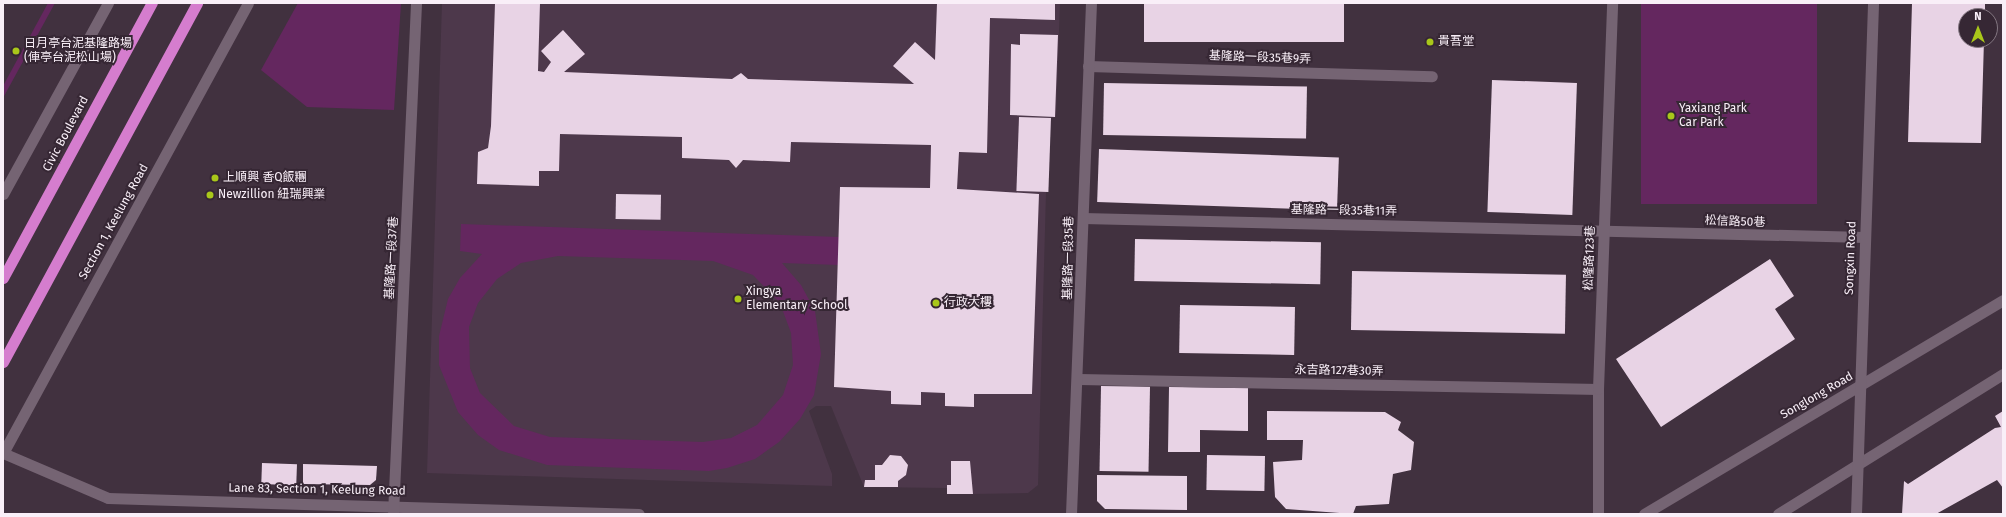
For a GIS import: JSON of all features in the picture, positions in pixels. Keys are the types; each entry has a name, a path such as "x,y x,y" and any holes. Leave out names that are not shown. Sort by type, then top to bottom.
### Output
{"highway":[{"name":"Civic Boulevard","path":"3,274 152,3"},
{"name":"Civic Boulevard","path":"3,278 152,3"},
{"path":"3,362 191,17 196,3"}],"street":[{"path":"3,194 108,3"},
{"name":"Section 1, Keelung Road","path":"3,453 248,3"},
{"name":"基隆路一段37巷","path":"394,509 416,3"},
{"name":"基隆路一段35巷","path":"1071,514 1079,378 1091,3"},
{"name":"松隆路123巷","path":"1598,514 1598,389 1612,3"},
{"name":"Songxin Road","path":"1856,514 1873,3"},
{"name":"基隆路一段35巷9弄","path":"1088,66 1432,76"},
{"name":"基隆路一段35巷11弄","path":"1083,218 1604,231"},
{"name":"松信路50巷","path":"1604,231 1865,237"},
{"name":"Songlong Road","path":"1644,514 2003,300"},
{"path":"1778,514 1858,466 2003,374"},
{"name":"永吉路127巷30弄","path":"1079,378 1598,389"},
{"name":"Lane 83, Section 1, Keelung Road","path":"3,453 108,498 394,509 640,514"}],"shaded area":[{"path":"48,3 55,3 3,98 3,86"},
{"path":"298,3 401,3 394,110 307,107 261,70"},
{"name":"Xingya Elementary School","path":"442,3 1060,3 1056,117 1051,118 1046,193 1038,485 1028,493 973,494 947,494 947,488 864,487 831,406 816,406 809,411 832,474 832,486 427,473"},
{"path":"1641,3 1817,3 1817,204 1641,204"},
{"path":"461,224 839,237 839,265 782,263 801,285 815,311 821,354 814,395 800,419 779,442 755,459 727,468 709,471 547,465 499,450 478,435 458,412 439,365 439,336 448,299 460,278 482,254 460,251","holes":["558,256 713,261 753,275 780,303 791,333 793,365 783,395 757,425 731,438 703,442 550,437 514,426 480,393 470,368 469,327 478,303 497,279 521,263"]}],"building":[{"path":"495,3 540,3 538,71 544,72 551,62 541,51 563,30 585,54 564,72 732,79 741,73 748,79 914,84 893,66 915,42 935,60 937,3 1055,3 1055,20 990,18 987,153 959,152 957,189 1039,194 1032,394 974,394 974,407 945,406 945,393 921,392 921,405 891,404 891,391 834,387 840,187 930,188 931,145 791,142 790,162 743,160 736,168 729,160 682,158 682,137 560,134 559,171 539,171 539,186 477,184 478,152 488,148 491,126"},
{"path":"1144,3 1344,3 1344,42 1144,42"},
{"path":"1912,3 1985,3 1985,8 1958,8 1958,48 1984,48 1981,143 1908,142"},
{"path":"1020,34 1058,35 1055,117 1010,115 1011,44 1020,45"},
{"path":"1492,80 1577,83 1572,215 1487,212"},
{"path":"1104,83 1307,87 1306,139 1103,135"},
{"path":"1019,117 1051,118 1048,192 1016,191"},
{"path":"1099,149 1339,157 1337,210 1097,202"},
{"path":"616,194 661,195 661,220 616,219"},
{"path":"1135,239 1321,242 1320,284 1134,281"},
{"path":"1770,259 1794,296 1775,309 1795,339 1661,427 1616,359"},
{"path":"1352,271 1566,275 1565,334 1351,330"},
{"path":"1180,305 1295,307 1294,355 1179,353"},
{"path":"1101,386 1150,387 1149,472 1100,471"},
{"path":"1169,387 1248,388 1248,431 1200,430 1200,452 1168,452"},
{"path":"1267,411 1385,412 1401,422 1398,430 1414,442 1411,470 1393,474 1389,504 1356,506 1353,514 1286,509 1275,497 1273,462 1302,460 1303,440 1267,440"},
{"path":"2003,411 2003,488 1997,480 1936,514 1902,514 1904,481 1908,484 1995,428 2001,427 1995,416"},
{"path":"890,455 901,456 908,465 906,475 898,481 898,487 864,487 865,480 875,480 875,465 882,465"},
{"path":"1207,455 1265,456 1264,491 1206,490"},
{"path":"951,461 970,461 973,494 947,494 947,485 951,485"},
{"path":"262,463 297,464 296,485 261,484"},
{"path":"303,464 377,466 376,480 370,485 303,484"},
{"path":"1097,475 1187,476 1187,510 1105,509 1097,501"}],"place":[{"name":"貴吾堂","path":"1430,42"},
{"name":"日月亭台泥基隆路場 (俥亭台泥松山場)","path":"16,51"},
{"name":"Yaxiang Park Car Park","path":"1671,116"},
{"name":"上順興 香Q飯糰","path":"215,178"},
{"name":"Newzillion 紐瑞興業","path":"210,195"},
{"name":"Xingya Elementary School","path":"738,299"},
{"name":"行政大樓","path":"936,303"}]}
